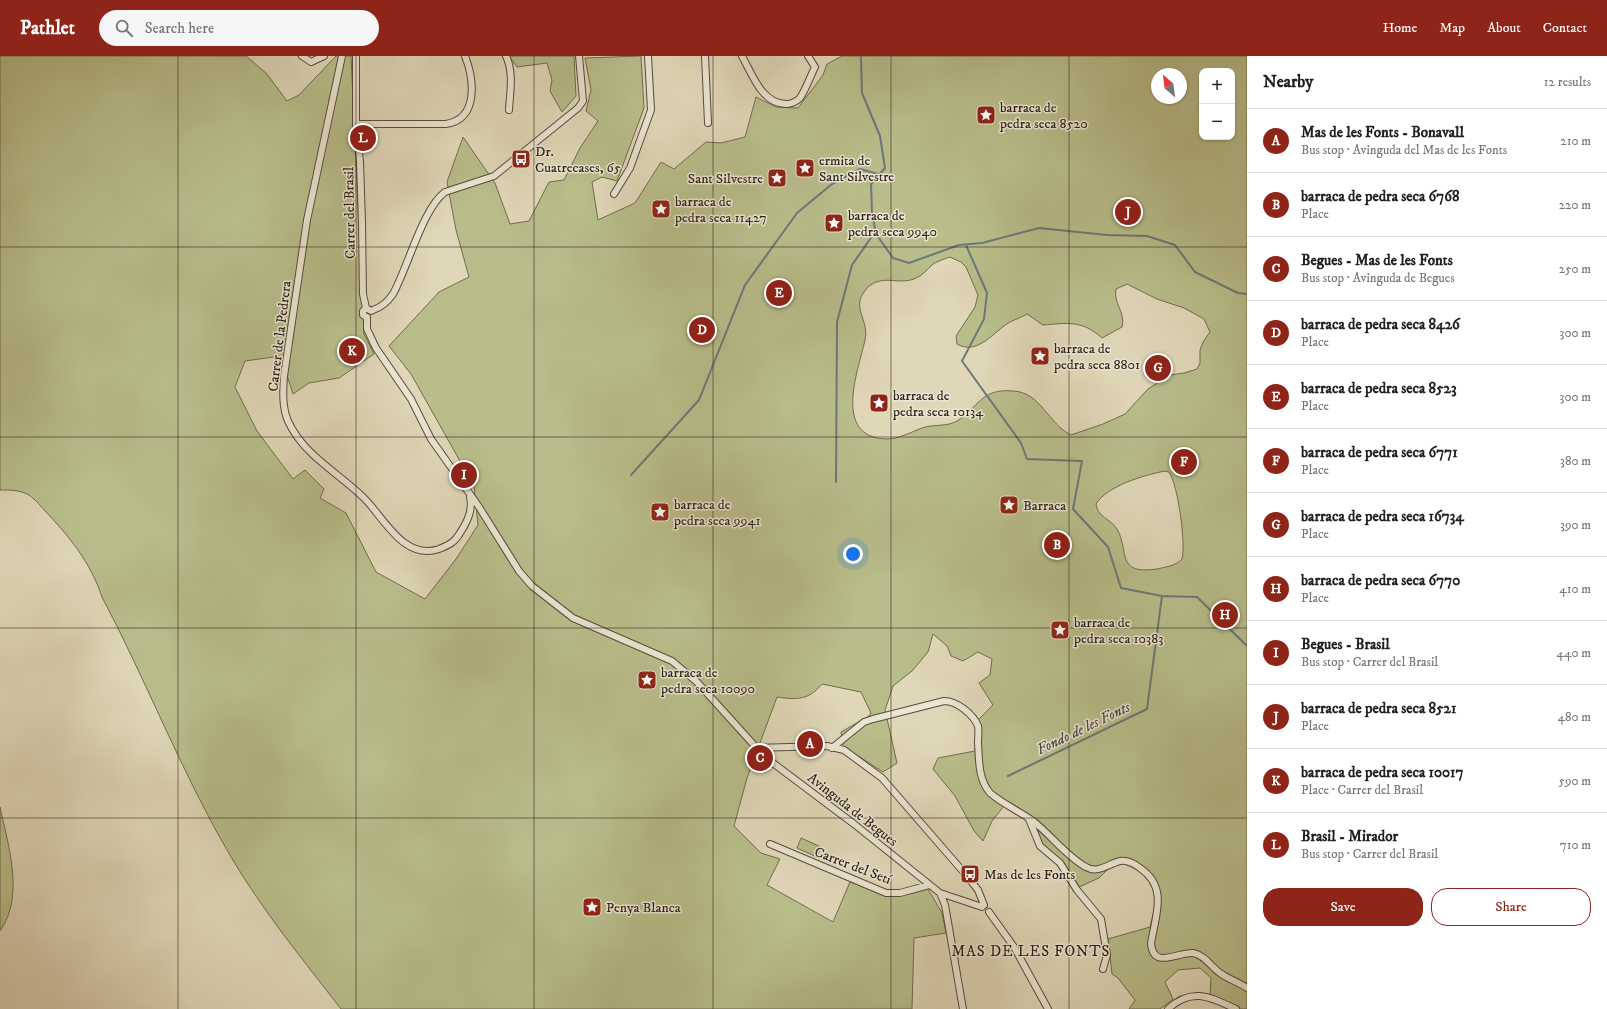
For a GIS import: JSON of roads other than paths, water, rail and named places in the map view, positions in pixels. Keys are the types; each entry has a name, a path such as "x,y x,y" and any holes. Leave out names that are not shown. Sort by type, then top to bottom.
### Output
{"street":[{"path":"302,56 311,62 324,56"},
{"name":"Carrer de la Pedrera","path":"342,56 307,220 283,383 283,402 288,421 302,444 365,499 390,531 409,546 427,551 436,550 453,543 466,524 471,512 470,497"},
{"name":"Carrer del Brasil","path":"356,56 356,124 360,162 363,294 369,310 363,313 367,317 367,329 376,348 412,399 431,439 470,497"},
{"path":"356,124 446,124 460,119 465,115 472,100 468,65 465,56"},
{"path":"506,56 510,65 511,85 509,110"},
{"path":"369,310 386,303 393,294 435,200 444,192 494,176 578,108 583,101 578,56"},
{"path":"614,194 630,168 651,110 648,56"},
{"path":"705,56 708,123"},
{"path":"742,56 766,96 773,102 782,104 790,104 799,98 814,67 808,56"},
{"name":"Avinguda de Begues","path":"470,497 492,526 519,571 532,586 573,618 672,661 701,686 757,748 773,763 883,846 940,894 983,906"},
{"path":"832,748 864,722 944,701 955,703 962,708 978,725 981,776 985,788 998,800 1029,819 1088,868 1102,868 1121,861 1134,864 1148,874 1155,882 1158,894 1151,942 1151,950 1155,954 1164,958 1197,954 1202,956 1222,974 1247,988"},
{"path":"757,748 832,748 844,750 882,778 978,890 983,906 989,906 989,912 1014,947 1048,1009"},
{"path":"1029,819 1040,846 1060,863 1077,890 1101,919 1107,955 1103,969"},
{"name":"Carrer del Setí","path":"770,844 886,893 900,893 928,885"},
{"path":"940,894 945,905 963,1009"},
{"path":"1168,1009 1181,998 1196,995 1236,1009"}],"waterway":[{"path":"861,56 862,93 880,136 885,168 871,184 872,213 876,234 893,258 909,263 959,245 982,243 1039,228 1107,235 1147,236 1175,245 1195,272 1238,293 1247,294"},
{"path":"631,475 699,400 745,285 797,213 832,184 860,169 878,174"},
{"path":"836,482 837,322 852,265 875,232"},
{"name":"Fondo de les Fonts","path":"966,245 987,293 984,319 962,361 1021,443 1027,459 1082,461 1073,509 1108,547 1121,588 1162,596 1147,709 1008,776"},
{"path":"1162,596 1197,597 1247,646"}],"place":[{"name":"barraca de pedra seca 8520","path":"986,115"},
{"name":"Brasil - Mirador","path":"363,138"},
{"name":"Dr. Cuatrecases, 65","path":"521,159"},
{"name":"ermita de Sant Silvestre","path":"805,168"},
{"name":"Sant Silvestre","path":"777,178"},
{"name":"barraca de pedra seca 11427","path":"661,209"},
{"name":"barraca de pedra seca 8521","path":"1128,212"},
{"name":"barraca de pedra seca 9940","path":"834,223"},
{"name":"barraca de pedra seca 8523","path":"779,293"},
{"name":"barraca de pedra seca 8426","path":"702,330"},
{"name":"barraca de pedra seca 10017","path":"352,351"},
{"name":"barraca de pedra seca 8801","path":"1040,356"},
{"name":"barraca de pedra seca 16734","path":"1158,368"},
{"name":"barraca de pedra seca 10134","path":"879,403"},
{"name":"barraca de pedra seca 6771","path":"1184,462"},
{"name":"Begues - Brasil","path":"464,475"},
{"name":"Barraca","path":"1009,505"},
{"name":"barraca de pedra seca 9941","path":"660,512"},
{"name":"barraca de pedra seca 6768","path":"1057,545"},
{"name":"barraca de pedra seca 6770","path":"1225,615"},
{"name":"barraca de pedra seca 10383","path":"1060,630"},
{"name":"barraca de pedra seca 10090","path":"647,680"},
{"name":"Mas de les Fonts - Bonavall","path":"810,744"},
{"name":"Begues - Mas de les Fonts","path":"760,758"},
{"name":"Mas de les Fonts","path":"970,874"},
{"name":"Penya Blanca","path":"592,907"}],"district":[{"name":"MAS DE LES FONTS","path":"1031,951"}]}
